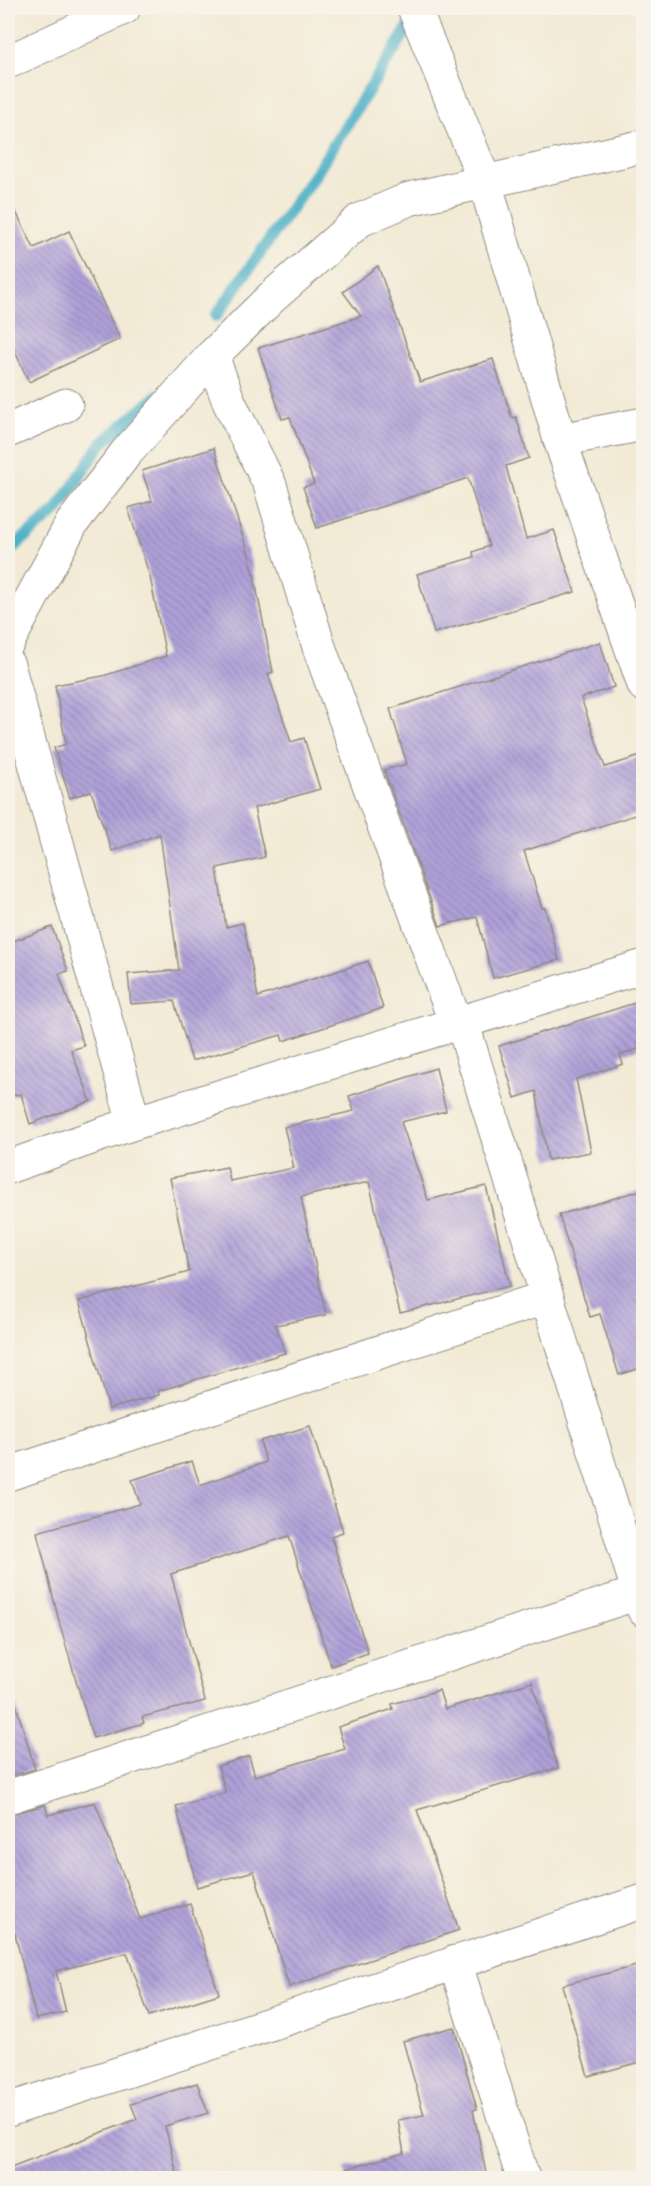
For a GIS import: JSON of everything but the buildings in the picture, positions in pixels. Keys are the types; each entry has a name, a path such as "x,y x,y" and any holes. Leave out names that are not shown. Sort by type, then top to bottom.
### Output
{"street":[{"path":"8,62 124,8"},
{"path":"414,8 485,182 560,440 644,685"},
{"path":"8,642 72,523 126,453 213,356 271,297 360,220 409,199 644,146"},
{"path":"8,1797 641,1601 459,1023 319,647 270,485 229,402 213,356"},
{"path":"8,431 66,405"},
{"path":"560,440 644,424"},
{"path":"8,665 134,1123"},
{"path":"8,1167 134,1123 644,966"},
{"path":"8,1474 547,1297"},
{"path":"8,2110 644,1902"},
{"path":"455,1962 523,2178"}],"waterway":[{"path":"216,316 316,173 415,17"},
{"path":"8,552 57,510 101,444 157,396"}]}
